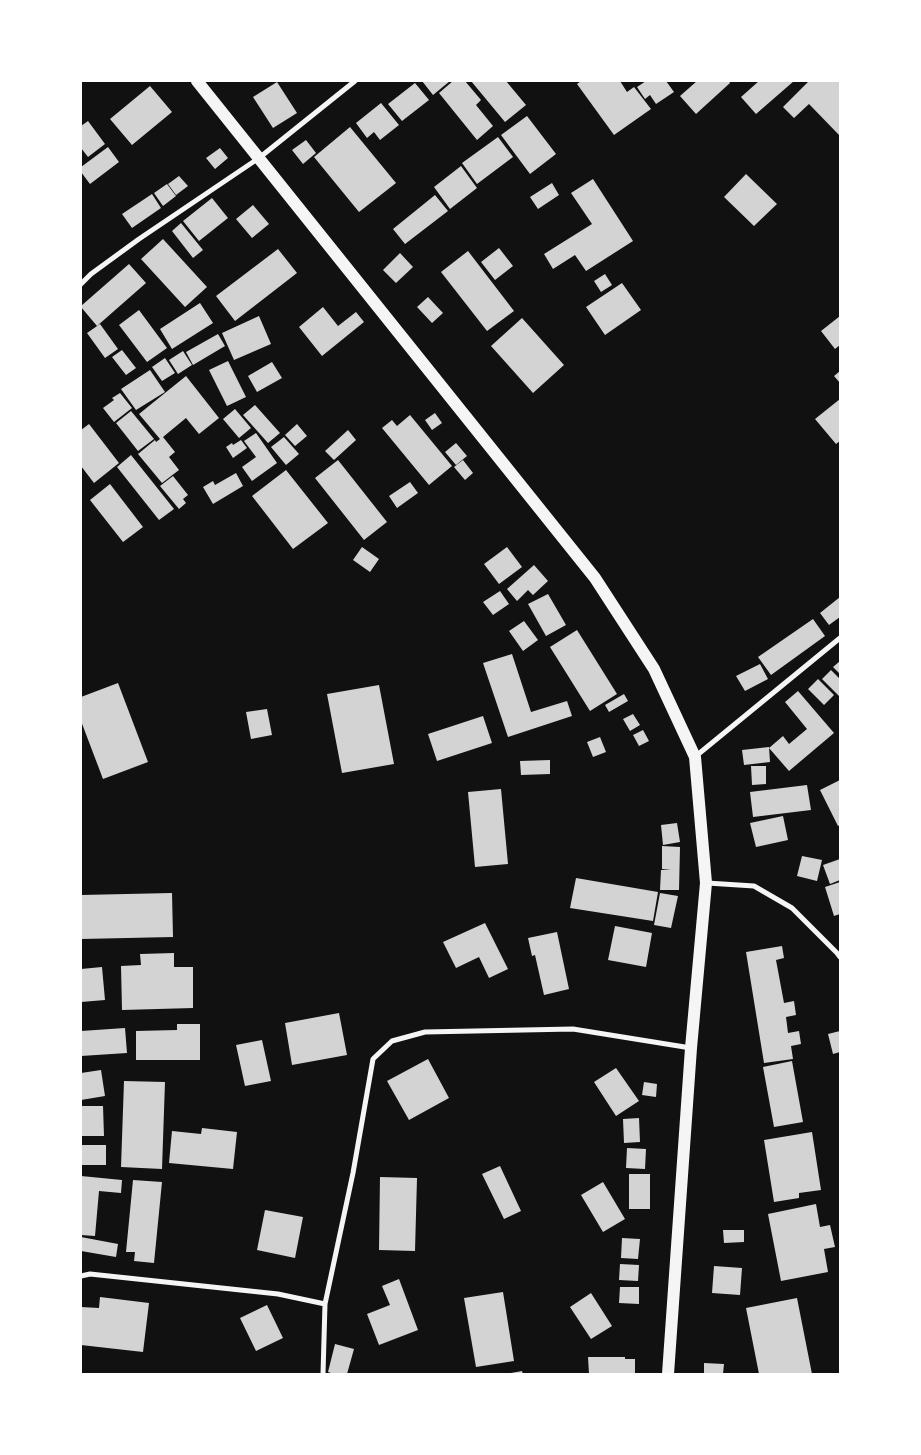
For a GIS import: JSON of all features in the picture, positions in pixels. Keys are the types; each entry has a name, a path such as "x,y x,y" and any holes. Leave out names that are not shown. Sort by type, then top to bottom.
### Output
{"main road":[{"path":"197,81 595,578 654,669 695,757 706,883 691,1048 668,1374"}],"street":[{"path":"81,284 91,274 140,238 259,158 355,81"},
{"path":"695,757 840,638"},
{"path":"706,883 754,886 792,908 840,957"},
{"path":"323,1374 325,1304 353,1173 373,1059 392,1041 425,1032 573,1029 691,1048"},
{"path":"81,1276 90,1274 278,1294 325,1304"}],"building":[{"path":"422,81 450,81 433,95"},
{"path":"453,81 465,81 481,100 476,105 493,126 477,140 439,93"},
{"path":"471,81 506,81 526,105 505,122"},
{"path":"581,81 620,81 627,92 634,87 651,109 614,135 577,84"},
{"path":"646,81 666,81 674,92 656,104 650,95 645,99 637,87"},
{"path":"697,81 729,81 730,83 696,114 680,96"},
{"path":"759,81 794,81 756,114 741,97"},
{"path":"809,81 840,81 840,136 809,104 794,118 783,107"},
{"path":"277,82 297,113 273,128 253,97"},
{"path":"415,83 429,100 402,121 388,104"},
{"path":"150,86 172,112 132,145 110,119"},
{"path":"381,103 399,125 380,140 374,132 367,138 356,123"},
{"path":"527,116 556,154 530,174 501,135"},
{"path":"88,121 105,144 88,157 81,148 81,126"},
{"path":"350,127 396,183 359,212 314,157"},
{"path":"498,137 513,157 477,184 462,163"},
{"path":"306,140 316,153 303,164 292,150"},
{"path":"108,147 119,162 90,184 81,172 81,167"},
{"path":"220,148 228,158 215,169 206,158"},
{"path":"461,166 477,188 450,209 434,187"},
{"path":"746,174 777,204 754,226 724,197"},
{"path":"179,176 188,186 176,195 168,184"},
{"path":"593,179 633,241 586,271 575,255 553,269 544,254 592,224 571,193"},
{"path":"552,183 559,195 538,209 530,197"},
{"path":"167,184 176,196 163,206 154,193"},
{"path":"152,194 161,208 132,228 122,214"},
{"path":"435,195 448,211 405,244 393,229"},
{"path":"212,198 228,218 199,241 183,221"},
{"path":"253,205 269,224 252,238 236,219"},
{"path":"181,223 203,250 193,258 172,231"},
{"path":"163,239 207,287 185,307 141,259"},
{"path":"499,248 513,266 495,280 481,262"},
{"path":"278,249 297,273 235,321 216,296"},
{"path":"468,251 514,311 487,331 441,272"},
{"path":"400,253 413,267 396,283 383,270"},
{"path":"129,264 146,283 97,326 81,306"},
{"path":"605,274 612,285 601,292 594,281"},
{"path":"622,283 641,310 605,335 586,307"},
{"path":"428,297 443,313 432,323 417,307"},
{"path":"200,303 213,323 172,349 160,329"},
{"path":"323,307 338,326 356,312 364,322 322,356 299,327"},
{"path":"139,310 167,348 147,362 119,325"},
{"path":"259,316 271,344 234,360 222,333"},
{"path":"840,316 840,345 835,349 821,331"},
{"path":"522,318 564,365 533,393 491,346"},
{"path":"100,324 118,349 105,358 87,333"},
{"path":"218,334 225,346 193,365 186,352"},
{"path":"122,350 136,368 126,375 112,357"},
{"path":"183,351 192,365 178,374 169,360"},
{"path":"165,358 175,373 162,381 152,367"},
{"path":"228,361 246,397 227,406 209,370"},
{"path":"272,362 282,378 257,392 248,376"},
{"path":"150,370 165,392 136,410 121,389"},
{"path":"840,371 840,383 834,376"},
{"path":"186,376 219,418 199,434 186,418 163,437 175,452 169,457 179,470 162,483 138,454 155,440 156,442 160,439 139,414"},
{"path":"120,393 132,408 114,422 103,408 114,400 112,398"},
{"path":"840,399 840,441 836,444 815,419"},
{"path":"255,405 280,433 268,443 243,415"},
{"path":"235,409 251,428 239,438 223,419"},
{"path":"131,411 154,439 138,451 116,423"},
{"path":"435,413 442,423 432,430 425,420"},
{"path":"410,415 452,466 429,485 382,428 392,420 397,426"},
{"path":"89,424 119,463 94,483 81,466 81,430"},
{"path":"297,424 307,436 295,446 285,435"},
{"path":"348,430 356,440 334,460 325,451"},
{"path":"256,433 277,463 252,481 242,467 256,457 244,441"},
{"path":"284,437 299,454 286,465 271,447"},
{"path":"241,440 247,448 233,458 226,447"},
{"path":"456,443 467,456 456,465 445,452"},
{"path":"131,455 174,509 159,520 117,467"},
{"path":"338,460 387,522 364,540 315,478"},
{"path":"463,460 473,473 465,480 454,467"},
{"path":"286,470 328,523 293,549 252,496"},
{"path":"236,473 243,486 213,504 203,487 213,481 215,485"},
{"path":"173,476 188,495 183,499 186,503 179,509 160,486"},
{"path":"410,482 418,493 397,508 389,496"},
{"path":"110,484 143,527 123,542 90,500"},
{"path":"362,547 379,559 370,572 353,560"},
{"path":"507,547 522,567 499,584 484,564"},
{"path":"534,565 548,581 533,595 528,590 517,601 507,589"},
{"path":"500,591 509,604 493,615 483,602"},
{"path":"548,594 566,625 546,636 528,604"},
{"path":"840,597 840,617 829,625 820,613"},
{"path":"813,619 825,636 771,675 758,657"},
{"path":"524,621 538,640 523,651 509,631"},
{"path":"577,630 617,694 590,711 550,647"},
{"path":"512,654 531,712 567,701 572,716 508,737 483,663"},
{"path":"840,661 840,674 833,667"},
{"path":"760,664 768,679 745,691 736,676"},
{"path":"831,670 840,679 840,697 822,679"},
{"path":"818,679 834,695 824,705 808,689"},
{"path":"118,683 148,762 103,779 81,721 81,697"},
{"path":"379,685 394,764 342,773 327,694"},
{"path":"798,691 834,733 789,771 769,748 783,736 789,744 807,729 785,702"},
{"path":"624,694 628,701 609,712 605,705"},
{"path":"267,709 272,735 251,739 246,712"},
{"path":"633,714 640,725 630,731 623,719"},
{"path":"483,716 492,743 437,761 428,734"},
{"path":"643,730 649,741 639,746 633,735"},
{"path":"600,737 606,752 593,757 587,742"},
{"path":"769,747 770,762 744,765 742,750"},
{"path":"550,760 550,774 521,775 520,761"},
{"path":"751,766 766,766 766,784 752,785"},
{"path":"840,780 840,825 838,826 820,790"},
{"path":"807,785 811,810 753,817 750,792"},
{"path":"501,789 508,864 475,867 468,792"},
{"path":"783,816 788,840 756,847 750,823"},
{"path":"677,823 680,842 663,845 661,825"},
{"path":"662,846 680,847 679,890 660,890 661,870 671,870 662,869"},
{"path":"802,856 822,860 817,881 797,876"},
{"path":"840,859 840,880 830,884 823,865"},
{"path":"576,878 658,892 653,921 570,908"},
{"path":"840,882 840,914 834,916 825,887"},
{"path":"172,893 173,937 81,939 81,895"},
{"path":"660,893 678,896 671,928 654,925"},
{"path":"485,923 508,969 489,978 479,957 456,968 443,942"},
{"path":"615,926 652,933 646,967 608,960"},
{"path":"557,932 569,989 544,995 535,955 532,956 528,938"},
{"path":"782,946 784,958 776,960 784,1003 794,1001 796,1015 786,1017 788,1033 799,1031 801,1044 791,1046 793,1059 764,1063 746,952"},
{"path":"174,953 174,967 193,967 193,1008 122,1010 121,966 141,965 140,954"},
{"path":"102,967 105,1000 81,1002 81,969"},
{"path":"339,1013 347,1055 292,1065 285,1023"},
{"path":"177,1024 200,1024 200,1060 136,1060 136,1031 177,1030"},
{"path":"125,1028 127,1053 81,1056 81,1031"},
{"path":"840,1031 840,1052 833,1054 828,1034"},
{"path":"262,1040 271,1081 245,1086 236,1045"},
{"path":"428,1059 449,1098 409,1120 387,1081"},
{"path":"792,1061 803,1122 774,1127 763,1067"},
{"path":"616,1068 639,1101 616,1116 594,1082"},
{"path":"101,1070 105,1096 81,1100 81,1073"},
{"path":"124,1081 165,1082 162,1169 121,1167"},
{"path":"644,1082 657,1084 656,1097 642,1095"},
{"path":"81,1106 103,1106 104,1136 81,1136"},
{"path":"639,1118 640,1142 624,1143 623,1119"},
{"path":"202,1128 237,1132 233,1169 169,1163 172,1131 201,1134"},
{"path":"812,1132 821,1190 799,1193 799,1198 774,1202 764,1140"},
{"path":"81,1145 106,1145 106,1165 81,1165"},
{"path":"627,1148 646,1149 645,1169 626,1168"},
{"path":"500,1166 521,1211 504,1219 482,1174"},
{"path":"629,1174 650,1174 650,1209 629,1209"},
{"path":"81,1176 122,1180 121,1193 99,1191 95,1236 81,1235"},
{"path":"380,1177 417,1178 415,1251 379,1250"},
{"path":"133,1180 162,1182 154,1263 134,1261 135,1252 126,1252"},
{"path":"603,1182 625,1219 603,1232 581,1195"},
{"path":"816,1204 820,1227 830,1225 835,1247 824,1249 828,1272 781,1281 768,1214"},
{"path":"265,1210 303,1217 295,1258 257,1250"},
{"path":"723,1230 744,1230 744,1242 724,1243"},
{"path":"81,1237 118,1244 116,1257 81,1251"},
{"path":"622,1238 640,1239 638,1259 621,1258"},
{"path":"620,1264 639,1265 638,1281 619,1280"},
{"path":"714,1266 742,1268 740,1295 712,1293"},
{"path":"399,1279 418,1330 379,1345 367,1314 390,1305 382,1286"},
{"path":"620,1287 639,1287 639,1304 619,1303"},
{"path":"503,1292 514,1361 476,1367 464,1298"},
{"path":"591,1293 612,1326 591,1339 570,1307"},
{"path":"100,1297 149,1303 143,1352 81,1345 81,1307 99,1308"},
{"path":"797,1298 812,1374 759,1374 746,1308"},
{"path":"267,1305 283,1338 256,1351 240,1318"},
{"path":"335,1344 354,1349 347,1374 328,1372"},
{"path":"588,1357 625,1357 625,1359 635,1359 635,1374 589,1374"},
{"path":"704,1363 724,1364 723,1374 704,1374"},
{"path":"522,1371 523,1374 511,1374 511,1373"}]}
